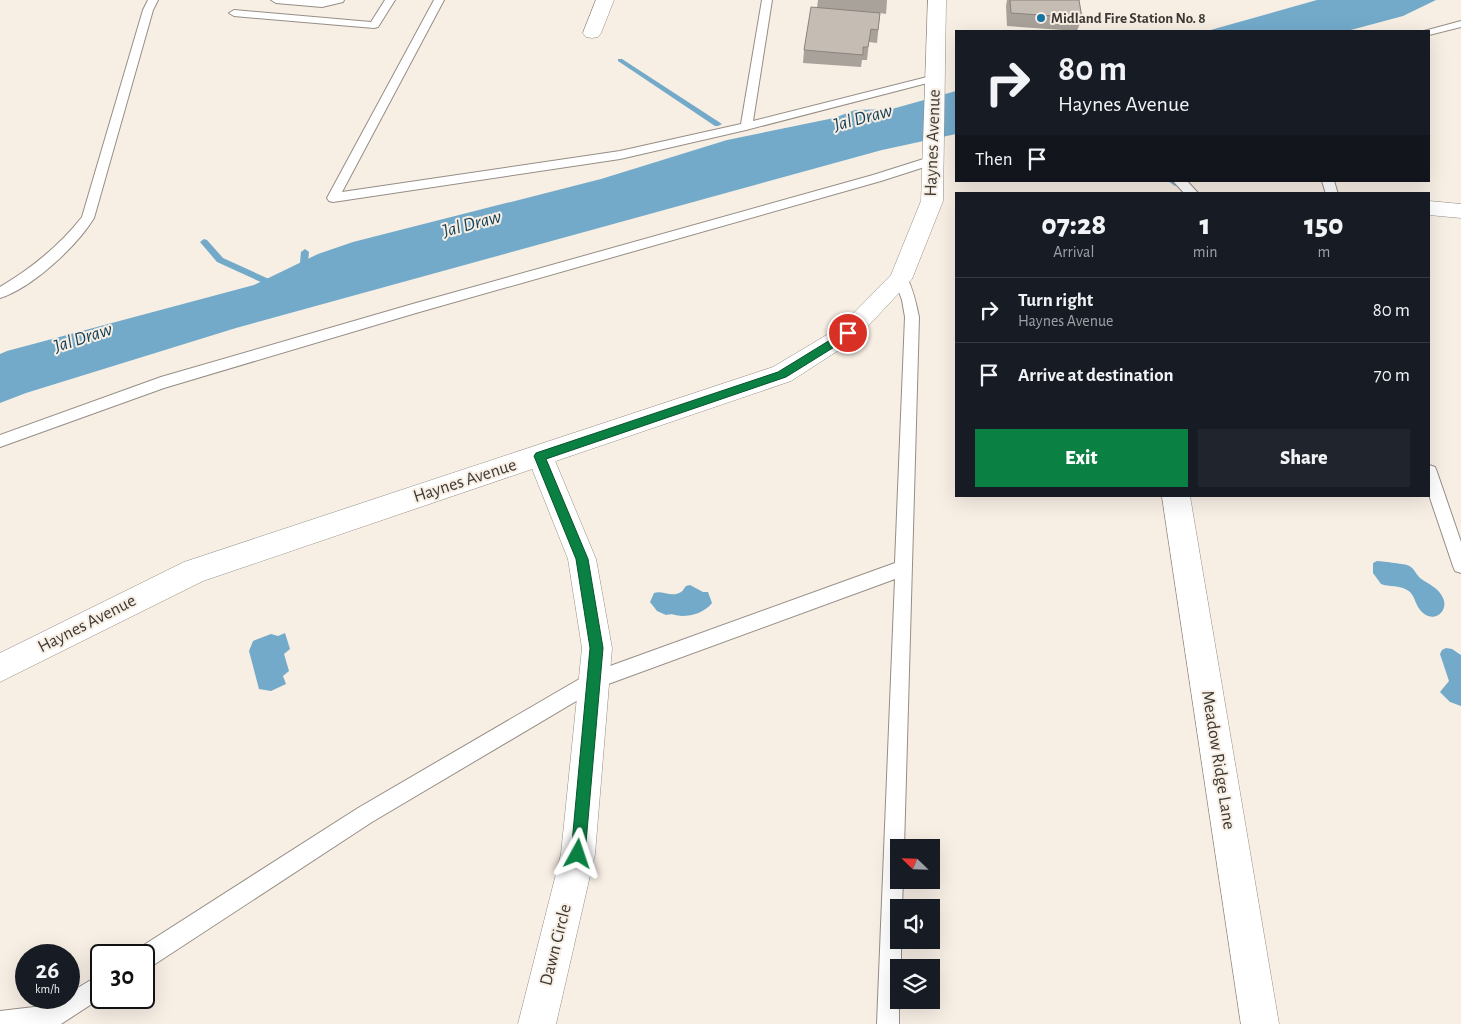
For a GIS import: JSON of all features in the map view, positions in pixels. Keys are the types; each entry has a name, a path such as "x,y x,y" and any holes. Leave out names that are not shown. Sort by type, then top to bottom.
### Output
{"street":[{"path":"592,33 605,0"},
{"name":"Haynes Avenue","path":"0,668 194,571 782,374 848,333 901,279 932,201 937,0"},
{"path":"1430,208 1461,211"},
{"name":"Dawn Circle","path":"537,1024 578,854 597,648 582,559 540,456"},
{"name":"Meadow Ridge Lane","path":"1176,497 1260,1024"}],"lane":[{"path":"0,293 31,275 50,260 66,246 88,218 148,10 153,0"},
{"path":"244,0 234,13 374,24 390,0"},
{"path":"276,0 322,4 339,0"},
{"path":"439,0 333,198 620,155 935,83"},
{"path":"746,126 767,0"},
{"path":"1430,32 1461,24"},
{"path":"0,441 171,380 416,308 876,178 933,155"},
{"path":"1180,182 1191,192"},
{"path":"888,1024 912,317 909,300 901,279"},
{"path":"1430,475 1461,566"},
{"path":"155,951 365,815 594,680 903,568"},
{"path":"0,1022 54,1016 90,992"}],"water":[{"path":"1317,0 1436,0 1403,16 1351,30 1211,30"},
{"name":"Jal Draw","path":"955,91 955,134 882,150 236,328 26,393 0,403 0,354 7,351 254,285 318,254 353,242 601,179 727,140 834,118 855,110 892,109"},
{"path":"1377,561 1411,567 1420,578 1436,589 1441,595 1444,602 1442,612 1436,616 1428,616 1420,610 1410,592 1401,587 1381,584 1373,573 1373,563"},
{"path":"690,585 703,592 708,592 712,603 698,613 686,616 666,615 657,611 650,602 654,593 678,594 686,586"},
{"path":"285,633 290,649 284,654 289,671 283,676 286,684 271,691 259,689 249,651 253,641 271,634 278,636"},
{"path":"1446,648 1452,649 1461,655 1461,706 1450,702 1440,692 1449,681 1440,654"}],"building":[{"path":"1010,0 1079,0 1082,18 1011,13"},
{"path":"811,7 880,13 878,30 871,29 868,47 863,47 863,55 804,50"}],"waterway":[{"path":"620,60 718,124"},
{"path":"204,242 220,260 277,286"},
{"path":"303,273 305,252"}],"place":[{"name":"Midland Fire Station No. 8","path":"1041,18"}],"route":[{"path":"578,854 597,648 582,559 553,492 540,456 782,374 848,333"}]}
